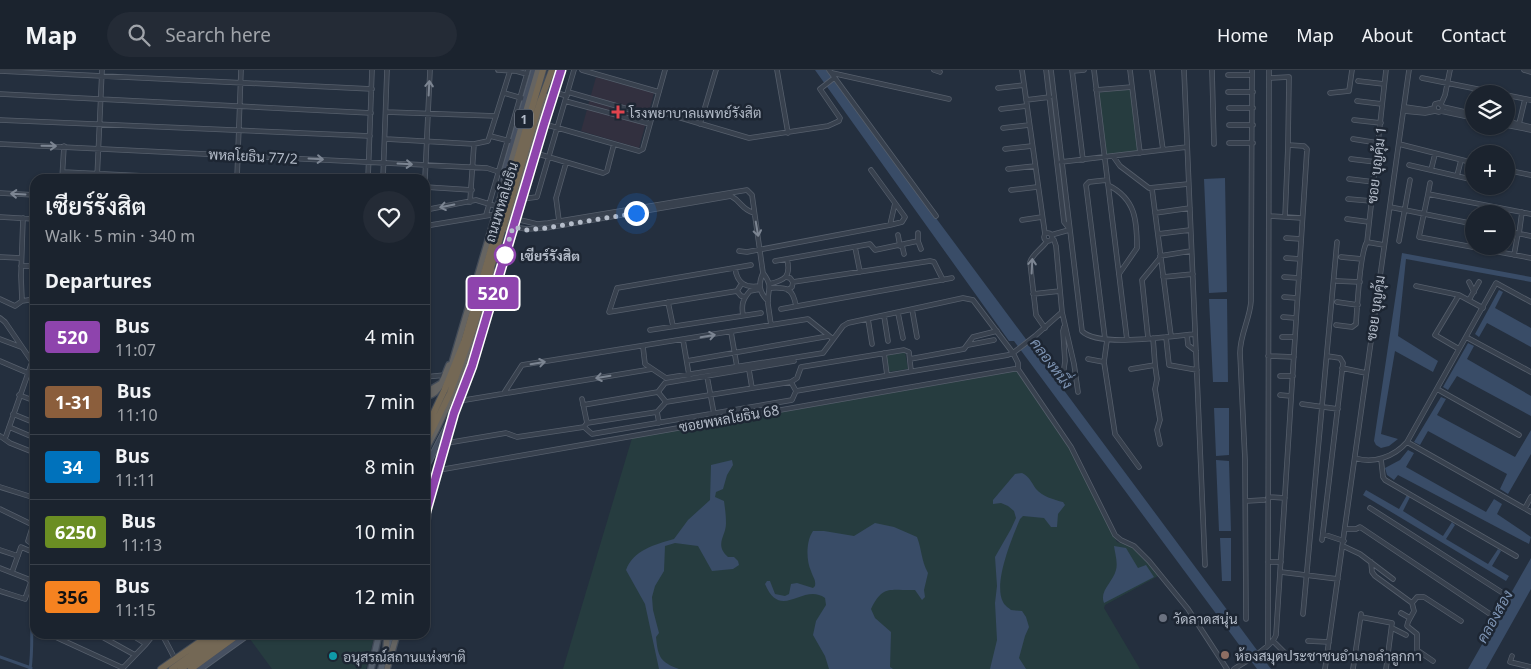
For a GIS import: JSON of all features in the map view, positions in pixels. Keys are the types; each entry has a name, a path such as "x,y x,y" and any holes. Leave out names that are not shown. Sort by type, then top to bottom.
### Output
{"highway":[{"name":"ถนนพหลโยธิน","path":"430,417 444,390 454,358 538,70"},
{"path":"430,420 464,342 543,70"},
{"name":"ถนนพหลโยธิน","path":"430,442 454,392 471,348 552,70"},
{"path":"430,434 450,393 468,344 540,102 552,70"},
{"path":"540,138 542,107"},
{"name":"1","path":"442,383 454,358"},
{"path":"430,391 442,383"},
{"path":"430,396 437,392 442,383"},
{"path":"161,669 203,639"},
{"path":"170,669 212,639"},
{"path":"181,669 228,639"},
{"path":"186,669 229,639"},
{"path":"191,669 230,639"},
{"path":"386,651 388,639"},
{"path":"387,669 396,639"}],"main road":[{"name":"ถนนพหลโยธิน","path":"430,499 454,413 472,366 561,70"},
{"name":"ถนนพหลโยธิน","path":"503,188 502,173 530,72"},
{"path":"430,459 454,413"},
{"path":"157,669 202,639"},
{"path":"200,669 242,639"},
{"path":"370,669 379,639"},
{"path":"381,669 386,651"}],"street":[{"path":"97,174 102,70"},
{"path":"237,174 242,70"},
{"path":"368,174 372,70"},
{"path":"383,174 388,70"},
{"path":"425,174 430,70"},
{"path":"498,70 530,72"},
{"path":"522,199 537,197 574,70"},
{"path":"582,70 659,92"},
{"path":"544,124 639,151 643,149 665,70"},
{"path":"700,124 716,70"},
{"path":"777,70 788,133"},
{"path":"934,70 940,72"},
{"path":"1022,70 1045,234 1044,238 1047,241"},
{"path":"1046,70 1060,163"},
{"path":"1051,70 1064,222 1069,228 1082,331 1085,334 1106,339 1127,340 1195,334"},
{"path":"1083,160 1072,71 1084,70"},
{"path":"1094,70 1127,340"},
{"path":"1130,70 1140,153"},
{"path":"1152,70 1163,150"},
{"path":"1184,70 1206,565"},
{"path":"1212,70 1214,144"},
{"path":"1268,646 1269,70"},
{"path":"1285,217 1289,70"},
{"path":"1330,93 1349,91 1352,70"},
{"name":"ซอย บุญคุ้ม 1","path":"1336,325 1352,327 1356,324 1362,259 1372,201 1386,70"},
{"name":"ซอย บุญคุ้ม","path":"1325,669 1409,70"},
{"path":"1442,108 1450,70"},
{"path":"1524,70 1531,72"},
{"path":"0,71 372,89"},
{"path":"386,139 474,144 488,141 510,71"},
{"path":"830,72 936,216"},
{"path":"830,72 949,100"},
{"path":"1228,75 1252,72 1253,92 1252,301 1242,336 1240,353 1246,501 1246,620"},
{"path":"1269,78 1289,77"},
{"path":"654,110 748,138 828,126 839,121 840,118 820,88 833,78"},
{"path":"1422,78 1465,86"},
{"path":"1358,81 1384,84"},
{"path":"998,88 1024,85"},
{"path":"1096,90 1132,87"},
{"path":"554,92 567,96 582,106 650,124"},
{"path":"1228,92 1253,92"},
{"path":"504,93 523,98"},
{"path":"0,94 371,113"},
{"path":"567,96 584,96 652,116"},
{"path":"582,106 584,96"},
{"path":"1515,96 1531,100"},
{"path":"1026,100 1050,97"},
{"path":"1519,124 1525,98"},
{"path":"1357,101 1382,104"},
{"path":"1434,110 1436,103 1442,108 1465,115"},
{"path":"1001,109 1026,106"},
{"path":"619,116 621,107"},
{"path":"1229,108 1253,108"},
{"path":"1404,109 1434,110 1442,108 1465,112"},
{"path":"386,112 496,116"},
{"path":"643,122 645,114"},
{"path":"0,120 370,136"},
{"path":"1354,120 1380,123"},
{"path":"1515,123 1531,129"},
{"path":"1003,128 1030,125"},
{"path":"1229,125 1253,125"},
{"path":"1515,126 1531,129"},
{"path":"490,136 510,141"},
{"path":"1353,139 1378,143"},
{"path":"1229,143 1253,143"},
{"name":"พหลโยธิน 77/2","path":"0,144 487,168 502,173"},
{"path":"470,202 474,144"},
{"path":"535,153 603,173 607,172 614,144"},
{"path":"1399,144 1465,161"},
{"path":"1234,669 1268,646 1276,635 1307,149 1304,146 1288,145"},
{"path":"64,146 63,172 80,174"},
{"path":"1005,149 1032,146"},
{"path":"1060,163 1187,147"},
{"path":"1431,170 1435,154"},
{"path":"1113,156 1127,171 1152,189 1188,184"},
{"path":"1351,159 1376,162"},
{"path":"1457,176 1461,160"},
{"path":"559,221 556,198 566,163"},
{"path":"1409,165 1465,178"},
{"path":"1008,169 1035,166"},
{"path":"738,251 760,250 902,222 905,217 871,170"},
{"path":"1515,172 1531,175"},
{"path":"486,215 502,173"},
{"path":"1349,179 1374,182"},
{"path":"1107,180 1089,182 1086,185 1106,339 1104,362 1115,434 1139,467"},
{"path":"1399,241 1410,180"},
{"path":"1417,244 1430,183"},
{"path":"1108,185 1130,202 1133,209 1137,248 1119,274"},
{"path":"430,187 472,190"},
{"path":"1011,190 1038,187"},
{"path":"1152,189 1163,277 1169,365 1197,370"},
{"path":"516,219 534,223 559,221 747,190 752,195 763,273 770,286 768,301 771,325"},
{"path":"0,193 30,195"},
{"path":"1428,194 1531,214"},
{"path":"513,227 546,228 731,196 737,199 745,210 754,213"},
{"path":"1348,198 1372,201"},
{"path":"430,209 476,200 499,207"},
{"path":"740,204 748,206 752,202"},
{"path":"890,225 895,203"},
{"path":"1390,207 1465,222"},
{"path":"1155,212 1190,208"},
{"path":"1515,251 1522,212"},
{"path":"430,225 497,214"},
{"path":"1269,216 1302,218"},
{"path":"0,217 30,219"},
{"path":"1022,220 1042,217"},
{"path":"22,301 21,258 23,218"},
{"path":"1347,219 1369,222"},
{"path":"534,223 534,229"},
{"path":"1046,328 1036,315 1031,260 1052,236 1069,228"},
{"path":"1158,234 1190,230"},
{"path":"918,233 918,242 921,249"},
{"path":"1045,234 1048,233 1055,241 1064,327 1074,364 1078,392"},
{"path":"1515,233 1531,236"},
{"path":"898,235 904,254"},
{"path":"1419,237 1465,245"},
{"path":"1286,238 1301,238"},
{"path":"775,261 870,244 875,250 918,242"},
{"path":"1303,614 1337,242"},
{"path":"1366,244 1384,245"},
{"path":"856,247 860,272"},
{"path":"1160,444 1157,430 1160,420 1155,388 1157,379 1142,280 1160,257 1192,251"},
{"path":"1514,255 1531,258"},
{"path":"0,257 21,258"},
{"path":"1341,257 1362,259"},
{"path":"1286,258 1300,259"},
{"path":"770,286 782,281 786,277 789,269 787,259"},
{"path":"793,282 930,261 934,262 943,280"},
{"path":"742,283 737,291 609,312 617,288 751,265"},
{"path":"21,266 30,266"},
{"path":"735,268 736,275 742,283 750,287 760,288"},
{"path":"763,273 759,281 760,288 768,301"},
{"path":"1163,277 1192,274"},
{"path":"786,277 790,278 793,282"},
{"path":"1284,277 1299,278"},
{"path":"781,309 952,278"},
{"path":"1337,281 1360,282"},
{"path":"788,290 792,287 793,282"},
{"path":"1469,282 1474,292"},
{"path":"1469,300 1479,282"},
{"path":"1355,458 1381,461 1407,442 1496,283 1531,302"},
{"path":"770,286 783,287 788,290 794,297 796,306"},
{"path":"1416,286 1459,295 1483,308"},
{"path":"743,315 742,306 745,297 750,291 760,288"},
{"path":"737,291 740,296 745,297"},
{"path":"1033,294 1060,291"},
{"path":"1459,295 1435,335 1459,349"},
{"path":"1284,297 1297,298"},
{"path":"583,405 658,392 665,384 749,370 823,352 846,324 963,298 971,299 976,302 1014,352 1018,369 1071,447 1115,535 1134,546 1150,561 1188,609 1227,669"},
{"path":"0,299 15,306 22,301 30,300"},
{"path":"668,302 672,326"},
{"path":"1337,302 1358,305"},
{"path":"912,309 917,337"},
{"path":"796,391 1014,352 1046,328 1062,312"},
{"path":"650,330 761,313"},
{"path":"898,313 903,338"},
{"path":"884,316 888,341"},
{"path":"1284,317 1296,318"},
{"path":"0,318 5,322 30,359"},
{"path":"504,393 522,365 808,319 833,339"},
{"path":"868,319 872,344"},
{"path":"1063,376 1065,361 1064,327"},
{"path":"910,359 964,349 973,336 997,331"},
{"path":"731,332 738,367"},
{"path":"1186,335 1188,345 1196,351"},
{"path":"687,361 829,336"},
{"path":"1282,336 1295,337"},
{"path":"1466,337 1531,372"},
{"path":"0,339 21,347"},
{"path":"683,340 689,375"},
{"path":"968,345 994,340"},
{"path":"643,347 645,364 666,378 792,360"},
{"path":"800,368 906,350 909,352 912,371"},
{"path":"884,353 887,375"},
{"path":"1268,356 1294,357"},
{"path":"1322,540 1342,368 1341,359 1327,356"},
{"path":"1088,359 1104,362"},
{"path":"792,360 800,368"},
{"path":"0,361 30,374"},
{"path":"1131,369 1155,365"},
{"path":"447,443 506,433 517,437 657,412 666,402 791,382 797,378 800,368"},
{"path":"1342,368 1366,373"},
{"path":"6,436 19,395 30,369"},
{"path":"459,401 652,369"},
{"name":"ซอยพหลโยธิน 68","path":"439,470 1018,369"},
{"path":"749,370 752,388"},
{"path":"430,376 445,375"},
{"path":"707,376 714,414"},
{"path":"1280,376 1292,376"},
{"path":"791,382 796,391"},
{"path":"1437,389 1519,435"},
{"path":"582,399 585,425 592,434 792,400 796,391"},
{"path":"658,392 666,402"},
{"path":"19,395 30,399"},
{"path":"1280,395 1291,396"},
{"path":"1302,404 1338,409"},
{"path":"657,412 659,423"},
{"path":"13,414 30,421"},
{"path":"9,428 30,436"},
{"path":"0,436 10,443 30,450"},
{"path":"1407,442 1531,512"},
{"path":"1381,461 1383,477 1411,496 1516,556"},
{"path":"0,487 30,496"},
{"path":"1268,497 1285,498"},
{"path":"1525,508 1531,497"},
{"path":"1246,501 1264,500"},
{"path":"1345,529 1356,530 1360,527 1496,618 1509,597 1370,508"},
{"path":"0,509 30,524"},
{"path":"1323,534 1344,541"},
{"path":"1343,546 1371,562 1393,579"},
{"path":"12,572 21,547 30,550"},
{"path":"0,550 18,556"},
{"path":"1268,562 1281,562"},
{"path":"1371,562 1374,576 1412,603 1414,611 1407,626 1417,634 1417,650 1433,661"},
{"path":"0,568 30,580 26,598 23,599 0,591"},
{"path":"1281,572 1338,579"},
{"path":"1412,603 1417,597 1424,597 1461,621"},
{"path":"1402,613 1410,618"},
{"path":"1353,669 1361,615 1390,622 1392,628 1386,669"},
{"path":"1392,628 1406,635"},
{"path":"60,639 123,668 150,639"},
{"path":"106,639 136,656"},
{"path":"138,639 146,644"},
{"path":"146,639 146,644"},
{"path":"165,639 174,657"},
{"path":"1308,640 1329,642"},
{"path":"1273,641 1288,656"},
{"path":"1512,656 1510,662 1531,667"}],"shaded area":[{"name":"โรงพยาบาลแพทย์รังสิต","path":"596,77 654,93 639,148 581,131"}],"green space":[{"path":"1132,89 1139,152 1105,156 1096,93"},
{"path":"905,352 908,369 888,372 885,356"},
{"path":"1017,371 1073,453 1117,542 1131,546 1160,575 1105,605 1104,608 1140,669 563,669 632,438"},
{"path":"250,639 374,639 366,669 272,669"}],"water":[{"path":"815,70 826,70 1271,669 1257,669 1014,341 1009,341"},
{"path":"1225,178 1227,292 1209,293 1204,179"},
{"path":"1402,253 1531,277 1531,282 1406,259 1398,336 1438,361 1433,372 1395,351 1381,434 1398,439 1389,446 1381,448 1374,441"},
{"path":"1499,290 1503,292 1495,308 1531,328 1531,347 1487,323 1479,337 1475,334"},
{"path":"1209,299 1227,299 1228,382 1213,382"},
{"path":"1468,343 1474,346 1467,359 1531,396 1531,416 1457,376 1448,390 1443,387"},
{"path":"1441,397 1446,399 1437,415 1515,457 1531,430 1531,454 1508,494 1500,489 1507,474 1428,431 1420,445 1414,442"},
{"path":"1214,408 1229,408 1229,455 1216,456"},
{"path":"1408,450 1414,453 1406,467 1486,512 1494,499 1502,504 1497,514 1531,537 1529,544 1398,475 1394,480 1387,475 1385,468 1400,460"},
{"path":"732,460 733,465 727,475 723,489 716,492 715,497 724,501 726,528 721,544 722,548 728,557 734,557 738,561 739,565 733,569 712,571 698,546 675,543 665,546 664,571 655,586 652,597 659,633 656,637 661,658 679,669 659,669 645,604 626,570 634,557 646,549 674,539 688,520 710,500 711,465"},
{"path":"1216,460 1229,461 1231,531 1219,531"},
{"path":"1022,473 1029,478 1041,494 1063,502 1065,505 1058,514 1057,527 1051,527 1044,518 1023,516 1020,519 1005,560 1000,584 1005,605 1011,610 1022,611 1026,617 1029,627 1019,658 1026,669 990,669 997,640 995,557 1016,518 1014,511 1008,506 1001,503 993,504 993,500 1015,474"},
{"path":"1366,490 1399,509 1407,495 1410,497 1403,511 1443,536 1452,522 1455,525 1446,539 1488,564 1498,549 1501,551 1492,566 1509,576 1506,581 1363,495"},
{"path":"875,523 894,527 917,537 928,573 924,590 925,597 922,600 915,590 888,590 875,601 871,609 875,618 891,632 890,667 893,669 829,669 825,656 813,635 816,621 826,605 825,598 817,594 809,594 785,601 778,600 771,595 765,584 767,581 770,581 775,594 785,596 789,594 791,584 797,583 813,588 815,582 809,567 807,551 813,531 854,536"},
{"path":"1220,538 1231,538 1231,581 1222,581"},
{"path":"1114,546 1126,548 1138,568 1146,565 1154,577 1104,603 1103,594 1117,567"},
{"path":"1531,558 1531,589 1486,669 1468,669"}],"waterway":[{"path":"30,669 32,639"},
{"path":"0,657 31,668"}],"bus line":[{"name":"520","path":"430,499 454,413 472,366 561,70"}],"place":[{"name":"โรงพยาบาลแพทย์รังสิต","path":"618,112"},
{"name":"เซียร์รังสิต","path":"505,255"},
{"name":"วัดลาดสนุ่น","path":"1163,618"},
{"name":"ห้องสมุดประชาชนอำเภอลำลูกกา","path":"1225,655"},
{"name":"อนุสรณ์สถานแห่งชาติ","path":"333,656"}],"route":[{"path":"505,255 503,260 513,227 527,230 546,228 636,213"}],"water label":[{"name":"คลองหนึ่ง","path":"1052,363"},
{"name":"คลองสอง","path":"1494,616"}]}
